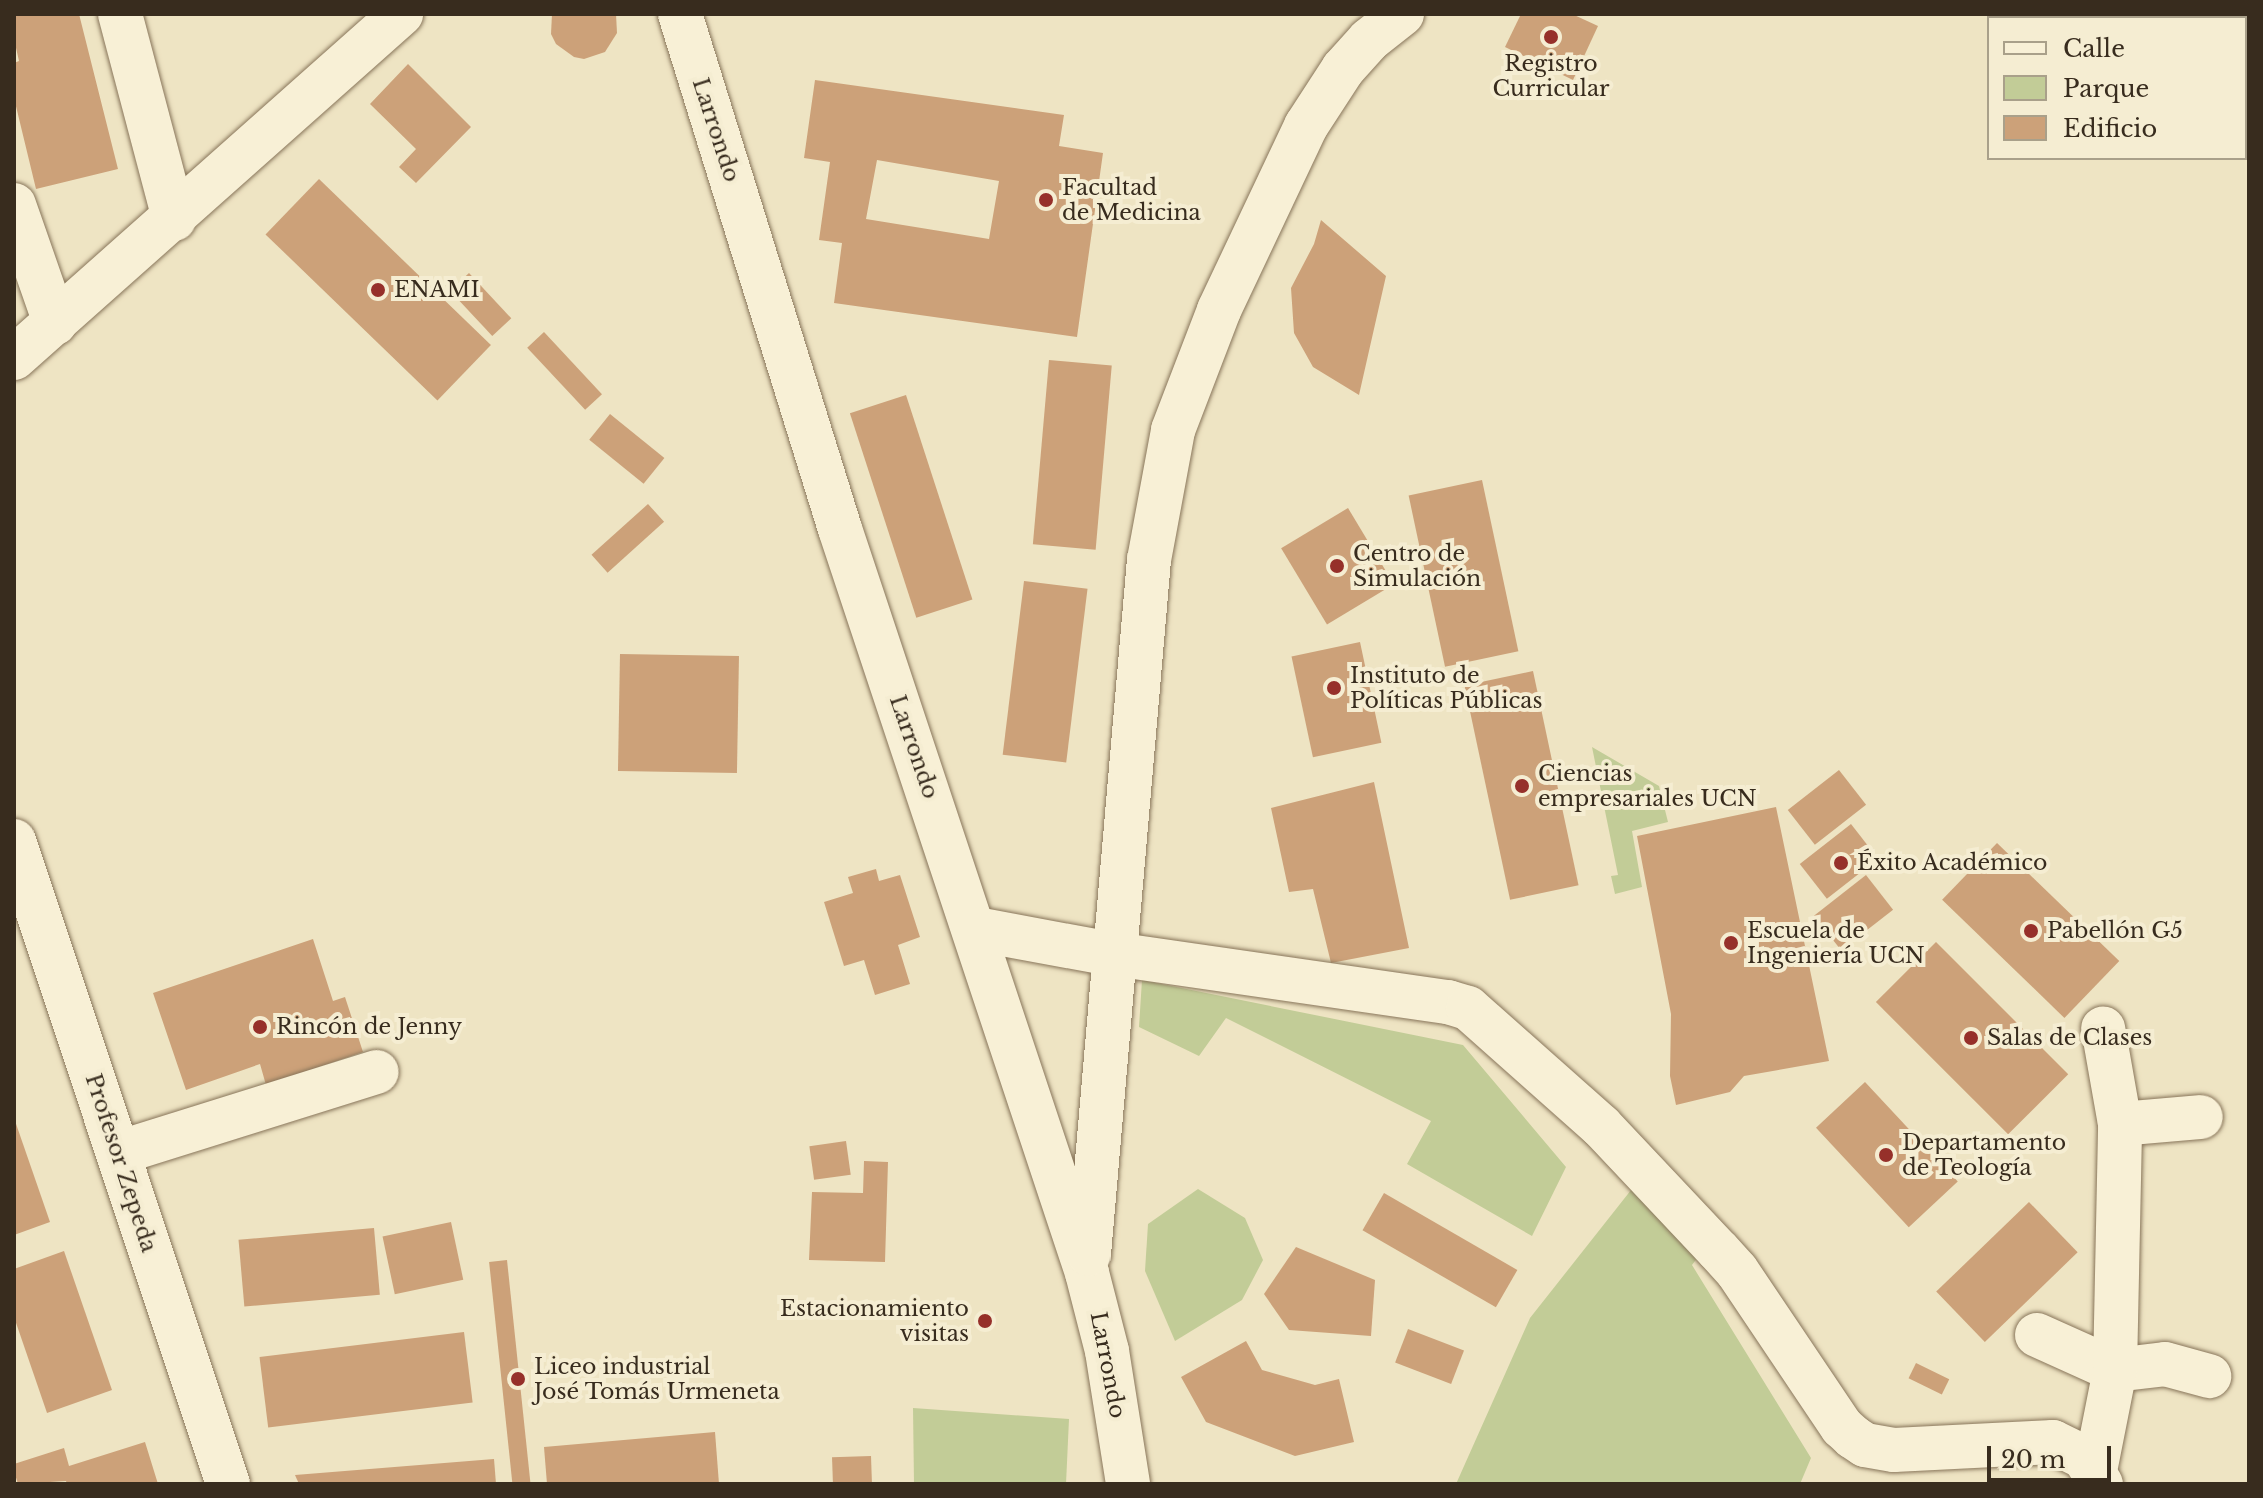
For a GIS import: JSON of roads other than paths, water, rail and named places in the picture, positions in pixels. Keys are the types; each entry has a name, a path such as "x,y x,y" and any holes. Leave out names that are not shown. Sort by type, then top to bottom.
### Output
{"street":[{"path":"120,14 174,219"},
{"path":"14,358 174,219 401,14"},
{"name":"Larrondo","path":"680,14 840,529 976,929 1087,1273 1107,1351 1128,1484"},
{"path":"1087,1273 1149,560 1157,502 1173,430 1214,321 1306,126 1343,69 1369,40 1402,14"},
{"path":"14,205 55,323"},
{"name":"Profesor Zepeda","path":"14,841 228,1484"},
{"path":"976,929 1115,954 1448,1002 1468,1008 1752,1265 1842,1427 1865,1445 1894,1450 2053,1442 2076,1452 2098,1478"},
{"path":"2098,1478 2115,1370 2120,1124 2103,1028"},
{"path":"118,1153 377,1072"},
{"path":"2120,1124 2201,1117"},
{"path":"2037,1335 2115,1370 2165,1364 2209,1376"}],"place":[{"name":"Registro Curricular","path":"1551,37"},
{"name":"Facultad de Medicina","path":"1046,200"},
{"name":"ENAMI","path":"378,290"},
{"name":"Centro de Simulación","path":"1337,566"},
{"name":"Instituto de Políticas Públicas","path":"1334,688"},
{"name":"Ciencias empresariales UCN","path":"1522,786"},
{"name":"Éxito Académico","path":"1841,863"},
{"name":"Pabellón G5","path":"2031,931"},
{"name":"Escuela de Ingeniería UCN","path":"1731,943"},
{"name":"Rincón de Jenny","path":"260,1027"},
{"name":"Salas de Clases","path":"1971,1038"},
{"name":"Departamento de Teología","path":"1886,1155"},
{"name":"Estacionamiento visitas","path":"985,1321"},
{"name":"Liceo industrial José Tomás Urmeneta","path":"518,1379"}]}
